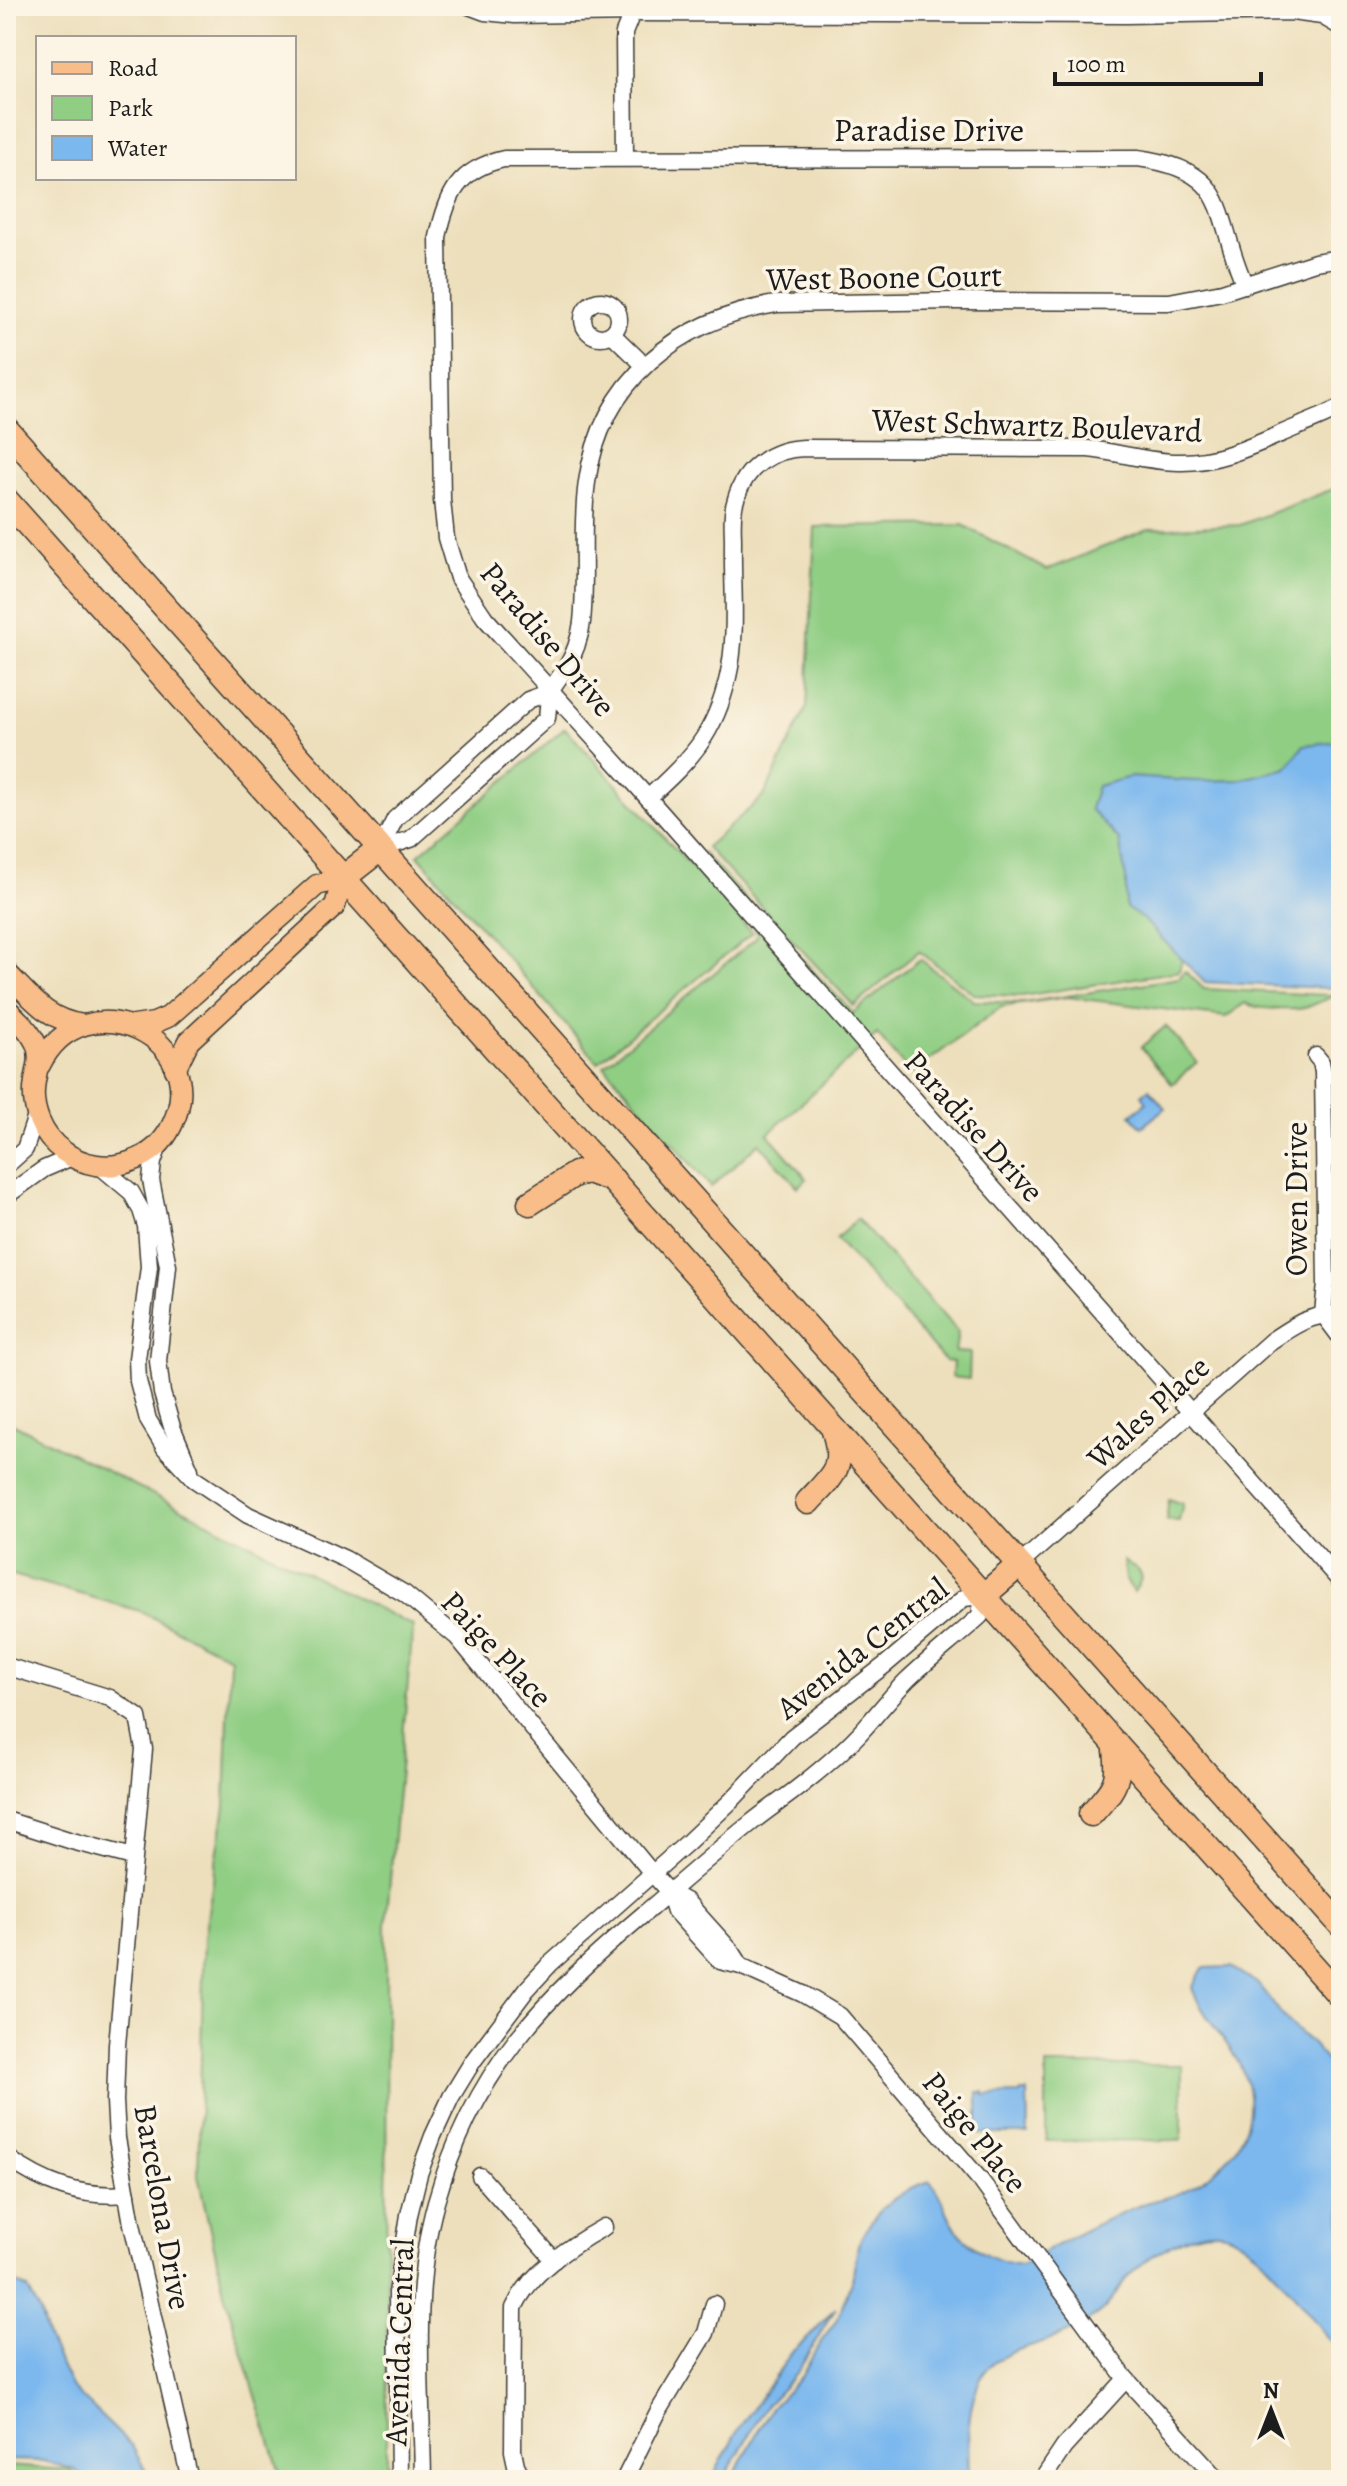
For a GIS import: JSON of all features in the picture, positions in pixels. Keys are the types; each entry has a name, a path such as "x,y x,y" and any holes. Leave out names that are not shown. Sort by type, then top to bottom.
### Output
{"highway":[{"path":"6,429 1341,1925"},
{"path":"6,500 1341,1997"},
{"path":"343,878 380,849"},
{"path":"565,1126 570,1153 567,1168 530,1203 575,1174 588,1171 614,1181"},
{"path":"834,1428 839,1446 839,1463 832,1476 808,1502 852,1475 864,1474 879,1479"},
{"path":"983,1596 1019,1565"},
{"path":"1115,1743 1118,1775 1113,1789 1091,1814 1118,1796 1132,1791 1162,1797"}],"main road":[{"path":"6,972 48,1015 62,1021 83,1025 105,1021 134,1026 154,1023 168,1017 317,885 343,878"},
{"path":"175,1069 189,1041 335,906 343,878"},
{"path":"6,1008 30,1033 37,1047 40,1065"},
{"path":"83,1025 57,1041 40,1065 34,1089 37,1113 50,1139 72,1157 100,1166 136,1160 170,1130 178,1108 175,1069 167,1054 156,1040 134,1026"}],"street":[{"path":"469,6 485,12 515,15 634,9 1126,15 1292,12 1322,16 1341,27"},
{"path":"625,158 624,33 634,9"},
{"name":"Paradise Drive","path":"1245,285 1213,194 1192,173 1162,161 1138,158 625,158 504,159 491,162 462,178 452,192 443,212 438,237 442,500 446,538 458,578 469,597 1341,1582"},
{"name":"West Boone Court","path":"380,849 411,839 547,718 550,692 568,664 581,625 584,519 592,456 613,405 644,365 697,328 748,309 776,304 1169,302 1245,285 1315,262 1341,258"},
{"path":"612,334 644,365"},
{"name":"West Schwartz Boulevard","path":"648,798 697,750 718,710 732,653 733,508 744,481 753,469 776,452 788,448 1088,449 1148,460 1201,461 1248,448 1328,416 1341,407"},
{"path":"380,849 395,819 528,700 550,692"},
{"name":"Owen Drive","path":"1316,1056 1323,1072 1333,1157 1323,1314 1341,1338"},
{"path":"6,1166 25,1149 37,1113"},
{"path":"160,1142 151,1180 168,1266 158,1361 162,1393 172,1427 194,1479"},
{"path":"6,1196 44,1169 72,1157"},
{"name":"Paige Place","path":"100,1166 131,1192 141,1210 148,1237 149,1267 137,1359 138,1381 145,1411 165,1448 194,1479 248,1515 345,1559 405,1594 457,1637 652,1873 669,1892 687,1902 741,1966 803,1994 840,2016 981,2181 1126,2379 1219,2480"},
{"path":"1323,1314 1341,1314"},
{"name":"Wales Place","path":"1019,1565 1271,1341 1297,1324 1323,1314"},
{"name":"Avenida Central","path":"399,2480 397,2293 400,2266 419,2174 433,2136 469,2067 493,2031 550,1964 731,1801 792,1737 964,1598 983,1596 980,1616 909,1679 858,1736 669,1892 552,1997 528,2023 490,2078 458,2137 428,2234 421,2321 423,2480"},
{"path":"892,1659 909,1679"},
{"name":"Barcelona Drive","path":"6,1666 110,1698 138,1717 144,1749 117,2045 117,2138 190,2480"},
{"path":"6,1820 133,1857"},
{"path":"469,2067 490,2078"},
{"path":"6,2157 20,2167 77,2193 127,2194"},
{"path":"480,2176 554,2260"},
{"path":"523,2480 513,2451 514,2308 520,2294 554,2260 604,2227"},
{"path":"624,2480 657,2414 706,2333 714,2304"},
{"path":"1042,2480 1064,2447 1126,2379"}],"green space":[{"path":"1341,486 1341,786 1188,937 1179,971 1022,996 974,994 919,951 854,1006 706,847 764,796 807,707 815,527 963,525 1047,570 1148,529 1240,525"},
{"path":"565,728 752,933 598,1062 418,855"},
{"path":"702,852 853,1013 920,959 974,1001 1023,1003 1179,978 1185,971 1204,989 1341,994 1296,1009 1245,1003 1226,1017 1067,997 1001,1007 911,1074 877,1034 768,1134 807,1179 798,1187 759,1143 711,1187 604,1065 758,934"},
{"path":"1166,1026 1197,1062 1172,1084 1141,1047"},
{"path":"1341,1055 1341,1096 1325,1097 1317,1066 1334,1061"},
{"path":"857,1219 958,1332 955,1352 970,1353 969,1379 952,1377 953,1362 945,1361 836,1239"},
{"path":"6,1420 413,1626 386,1924 387,2480 282,2480 225,2296 198,2176 204,1937 225,1806 230,1657 140,1611 6,1573"},
{"path":"1169,1499 1183,1504 1179,1521 1166,1520"},
{"path":"1123,1561 1137,1569 1142,1578 1134,1592 1125,1579"},
{"path":"1046,2065 1182,2065 1182,2140 1046,2141"},
{"path":"6,2466 69,2470 81,2480 6,2480"}],"water":[{"path":"1341,741 1341,985 1327,988 1204,982 1143,919 1126,908 1126,879 1119,840 1090,809 1097,786 1130,777 1238,780 1287,768 1304,745"},
{"path":"1149,1089 1165,1108 1142,1127 1131,1115 1147,1102 1142,1095"},
{"path":"1231,1967 1257,1983 1287,2021 1336,2072 1341,2082 1341,2349 1334,2346 1269,2265 1239,2239 1225,2233 1200,2234 1172,2244 1147,2260 1124,2281 1099,2314 1061,2336 1012,2353 991,2365 978,2385 971,2411 969,2480 731,2480 771,2408 801,2377 836,2321 852,2281 858,2245 880,2210 892,2200 930,2181 964,2238 990,2257 1022,2265 1112,2217 1184,2191 1227,2159 1245,2130 1249,2096 1240,2066 1192,1988 1203,1968"},
{"path":"978,2092 985,2095 1027,2092 1028,2134 978,2134"},
{"path":"6,2278 28,2289 71,2387 132,2446 151,2480 88,2480 75,2470 43,2461 6,2460"},
{"path":"835,2308 797,2373 766,2405 723,2480 711,2480 739,2428 793,2351"}]}
